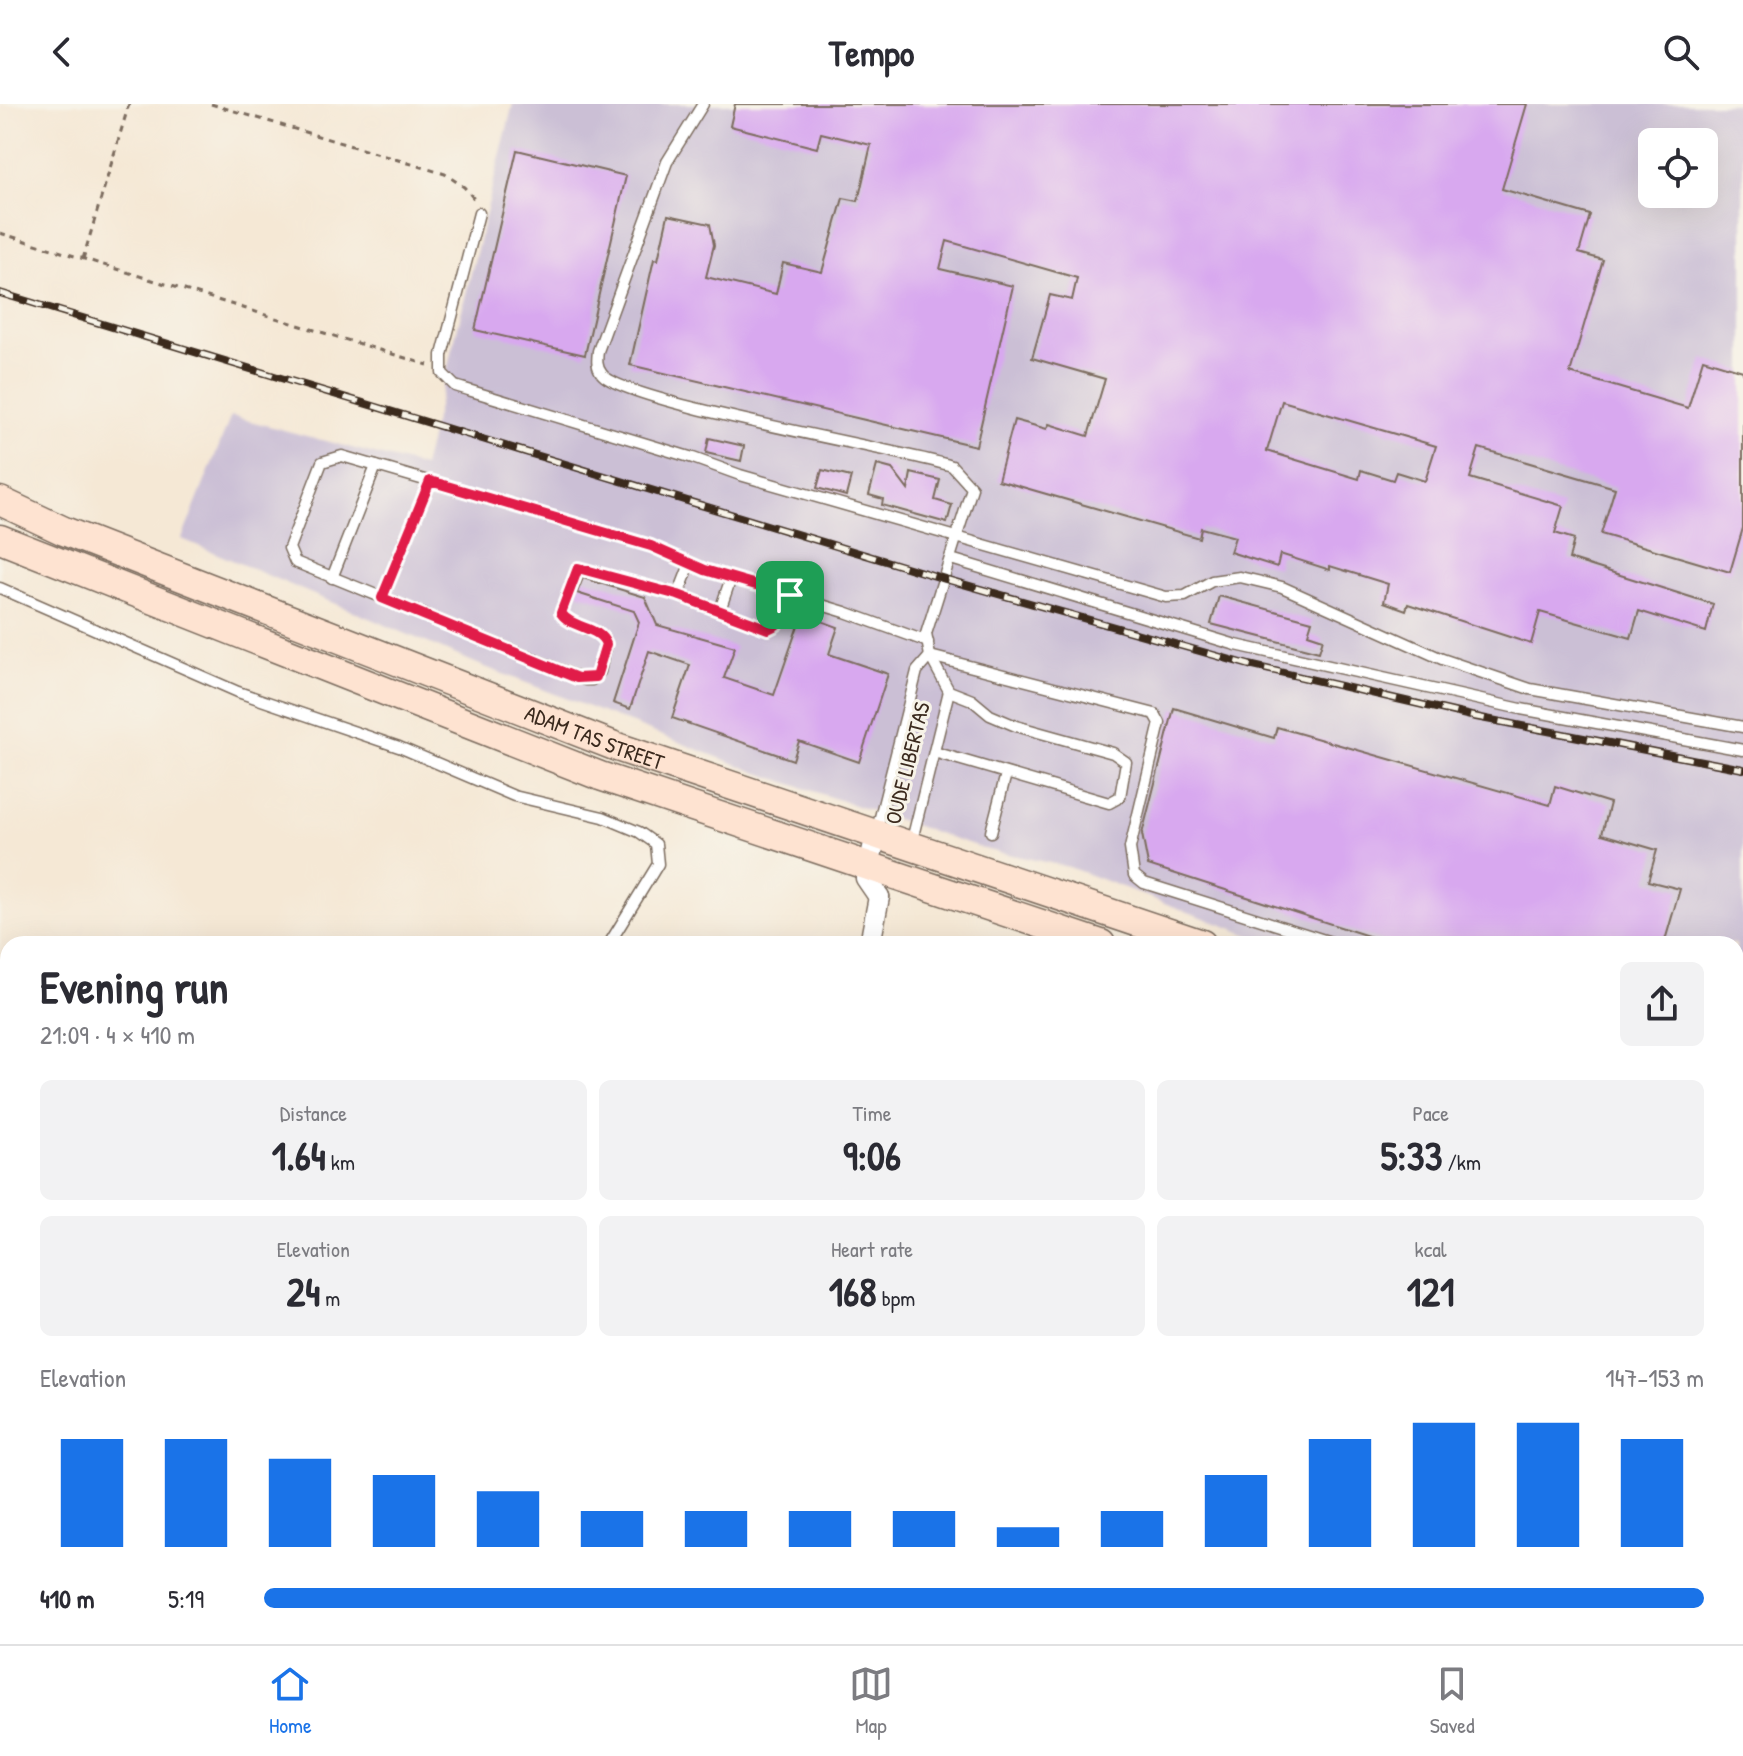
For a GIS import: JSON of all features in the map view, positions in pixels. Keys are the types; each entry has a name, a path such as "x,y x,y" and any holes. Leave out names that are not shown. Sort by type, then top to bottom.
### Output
{"main road":[{"name":"ADAM TAS STREET","path":"0,501 64,531 617,747 1178,936"},
{"name":"ADAM TAS STREET","path":"0,539 490,735 663,799 1077,936"}],"street":[{"path":"872,936 879,897 866,878 876,835"},
{"path":"879,897 899,885 911,846"}],"lane":[{"path":"703,104 667,162 598,351 597,365 603,375 615,384 685,405 952,466 972,488 926,634 930,656 949,691 972,700 990,715 1016,726 1113,753 1126,762 1128,769 1120,797 1109,803 934,752"},
{"path":"479,213 442,355 442,370 455,386 508,405 1166,597 1185,596 1212,581 1230,577 1267,583 1442,659 1530,689 1743,727"},
{"path":"790,595 772,628 678,595 585,569 574,571 561,613 570,622 600,635 606,644 600,672 592,680 577,678 332,578 295,562 289,553 322,462 342,456 651,546 690,564 790,595 928,642"},
{"path":"332,578 376,466"},
{"path":"382,598 430,481"},
{"path":"951,559 1236,645 1521,709 1743,750"},
{"path":"678,595 690,564"},
{"path":"720,610 731,578"},
{"path":"0,588 238,692 399,747 514,796 603,817 639,832 656,844 658,864 614,936"},
{"path":"876,835 896,742 917,671 930,656"},
{"path":"930,656 1155,714 1160,723 1130,848 1134,875 1144,883 1312,936"},
{"name":"OUDE LIBERTAS","path":"911,846 949,691"},
{"path":"991,832 1006,774"}],"path":[{"path":"83,259 129,104"},
{"path":"211,104 445,174 475,199 479,213"},
{"path":"0,233 442,370"}],"shaded area":[{"path":"513,104 1743,104 1743,936 1252,936 1069,867 988,850 756,772 480,665 182,539 231,416 423,467"}],"building":[{"path":"735,104 1527,104 1502,189 1590,215 1579,253 1603,260 1570,373 1688,408 1703,359 1743,371 1743,528 1730,572 1601,534 1615,488 1479,448 1470,478 1563,506 1555,533 1574,539 1569,559 1713,604 1706,632 1639,611 1631,638 1540,612 1531,644 1408,604 1406,610 1384,602 1388,584 1330,566 1330,570 1280,554 1277,567 1230,552 1235,537 1201,528 1199,538 998,480 1014,420 1047,429 1049,424 1088,436 1105,379 1032,358 1050,295 1072,300 1077,278 947,241 940,269 1013,286 976,446 630,365 654,259 658,260 668,215 710,224 714,245 706,277 776,294 783,263 822,272 843,198 858,201 871,145 821,133 817,148 730,126","holes":["1282,401 1436,446 1425,481 1396,472 1393,480 1361,470 1359,479 1267,451"]},
{"path":"517,150 626,176 585,355 475,330"},
{"path":"709,438 744,446 741,461 706,453"},
{"path":"877,465 892,469 908,490 911,473 940,480 935,500 952,505 947,523 882,505 883,499 869,495"},
{"path":"822,470 851,477 846,496 817,488"},
{"path":"583,578 645,597 657,625 735,647 724,678 774,695 802,614 838,627 829,654 888,674 859,762 799,741 793,760 672,718 690,665 649,651 630,709 613,703 639,622 634,611 577,593"},
{"path":"1219,596 1312,621 1308,634 1323,639 1319,652 1211,624"},
{"path":"1174,708 1274,738 1277,727 1550,805 1555,786 1610,803 1602,834 1657,850 1648,881 1680,889 1666,936 1368,936 1148,865 1142,834"}],"railway":[{"path":"0,293 945,579 1249,665 1471,716 1743,769"}],"route":[{"path":"430,481 651,546 705,570 790,595 776,625 768,629 678,595 578,568 560,607 564,618 604,638 606,652 600,672 592,680 577,678 382,598 430,481"}]}
